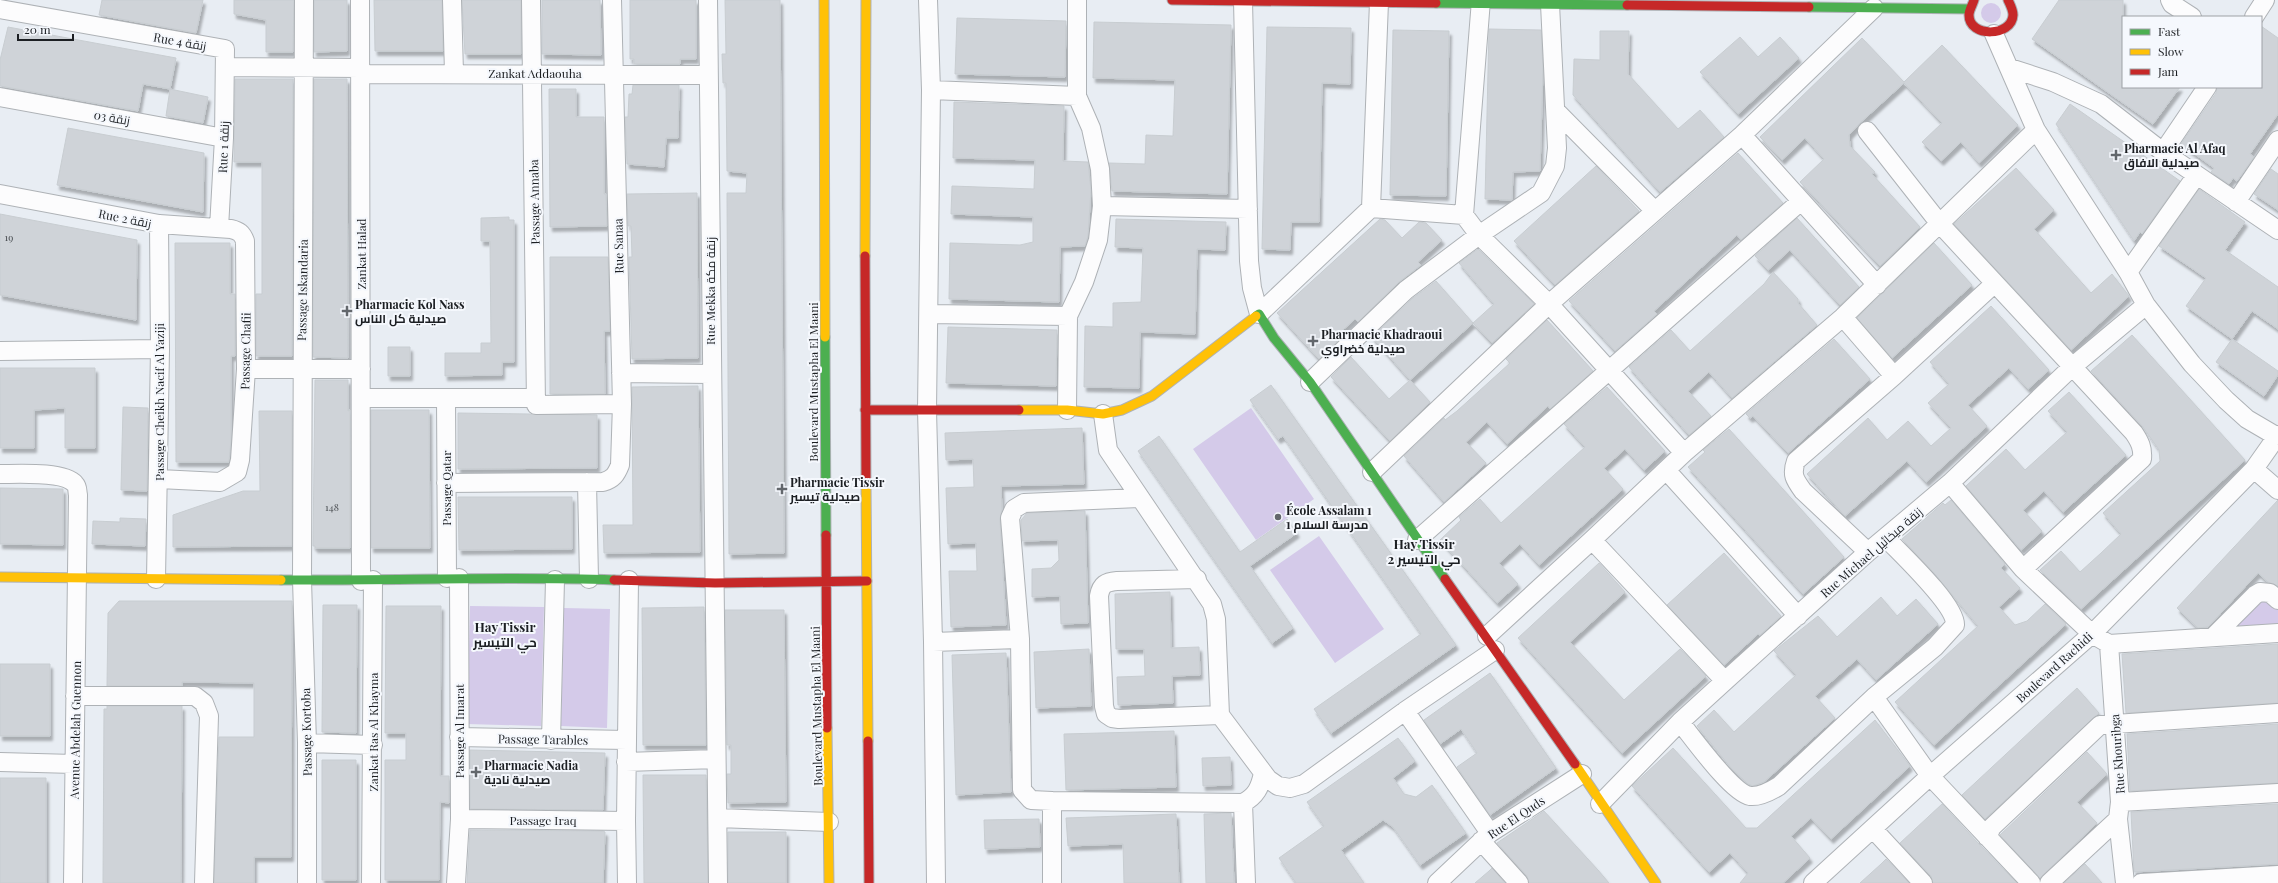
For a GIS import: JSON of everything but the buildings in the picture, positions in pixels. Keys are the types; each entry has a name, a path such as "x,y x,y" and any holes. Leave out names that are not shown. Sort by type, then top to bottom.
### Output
{"street":[{"name":"Passage Iskandaria","path":"302,580 302,370 305,67 304,0"},
{"name":"Zankat Halad","path":"360,0 361,398 367,581"},
{"path":"452,0 454,73"},
{"name":"Passage Annaba","path":"531,0 536,401"},
{"name":"Rue Sanaa","path":"595,482 612,480 617,474 620,465 622,404 612,0"},
{"name":"Rue Mekka زنقة مكة","path":"708,0 711,374 718,883"},
{"name":"Boulevard Mustapha El Maani","path":"824,0 826,582 829,883"},
{"path":"866,0 866,581 869,883"},
{"path":"928,0 931,90 927,410 933,642 936,883"},
{"path":"1068,410 1068,316 1084,282 1098,240 1102,206 1100,168 1091,128 1077,96 1077,0"},
{"path":"1172,0 1481,2 1970,9"},
{"path":"1974,0 1970,9 1972,22 1981,32 1994,34 2005,29 2009,24 2012,13 2009,0"},
{"path":"2170,0 2172,4 2190,16"},
{"path":"2255,16 2265,0"},
{"path":"1243,1 1249,261 1252,288 1259,314 1274,338 1310,382 1417,540 1491,643 1582,774 1600,804 1656,883"},
{"path":"866,410 1068,410 1103,414 1122,410 1152,396 1259,314 1371,208 1387,2"},
{"path":"1481,2 1464,216 1479,235 1549,304 1684,453"},
{"path":"1310,382 1406,290 1479,235 1541,193 1549,181 1555,166 1557,148 1550,4"},
{"path":"1372,472 1549,304 1742,135 1874,8"},
{"name":"Rue 4 زنقة","path":"0,9 225,49 225,67"},
{"path":"1994,34 2036,130 2128,272 2146,305 2192,364 2226,400 2247,419 2277,435"},
{"name":"Zankat Addaouha","path":"225,67 305,67 361,71 454,73 708,74"},
{"name":"Rue 1 زنقة","path":"219,228 224,138 225,67"},
{"path":"2010,68 2053,82 2100,104 2162,152 2278,230"},
{"path":"2162,152 2206,88"},
{"path":"931,90 1077,96"},
{"name":"زنقة 03","path":"0,97 224,138"},
{"path":"1556,111 1655,211"},
{"path":"1103,414 1108,450 1139,498 1197,579 1212,604 1216,619 1220,715 1263,774 1278,786 1290,788 1304,784 1405,711 1491,643 1592,540 1684,453 1843,317 2036,130"},
{"path":"1867,131 1940,224 1994,284 2134,433 2142,446 2142,459 2022,570"},
{"path":"1742,135 1877,285"},
{"path":"2236,202 2278,140"},
{"path":"2128,272 2196,176"},
{"name":"Rue 2 زنقة","path":"0,194 159,224 219,228 238,231 243,236 245,241"},
{"path":"1417,540 1801,201"},
{"path":"1102,206 1248,209"},
{"path":"1371,208 1464,216"},
{"name":"Passage Cheikh Nacif Al Yaziji","path":"156,579 159,479 159,224"},
{"name":"Passage Chafii","path":"159,479 220,482 237,472 240,460 246,369 245,241"},
{"path":"1868,552 1803,491 1794,480 1793,471 1796,461 1894,376 1994,284"},
{"name":"Rue Michael زنقة ميخائيل","path":"1600,804 1680,722 1725,680 1868,552 1950,483 2072,366 2146,305"},
{"path":"929,314 1068,316"},
{"path":"1843,317 1894,376"},
{"path":"0,351 160,348"},
{"path":"246,369 361,369"},
{"path":"621,373 711,374"},
{"path":"361,398 446,398 622,404"},
{"name":"Passage Qatar","path":"446,398 446,483 453,578"},
{"name":"Boulevard Rachidi","path":"1813,883 1930,776 2092,634 2254,469 2277,435"},
{"path":"2254,469 2278,490"},
{"path":"1666,470 1798,616"},
{"name":"Avenue Abdelah Guennon","path":"0,474 54,476 73,482 76,485 77,578 72,883"},
{"path":"446,483 595,482 589,579"},
{"path":"1950,483 2022,570 2092,634 2109,644 2278,633"},
{"path":"1139,498 1024,503 1014,509 1010,518 1020,639 1022,790 1031,800 1243,803 1253,798 1261,786 1263,774"},
{"path":"1680,722 1734,787 1751,796 1768,792 1779,786 1874,697 1935,647 1955,625 1955,619 1940,596 1886,538"},
{"path":"1592,540 1725,680"},
{"path":"0,577 367,581 453,578 555,580 589,579 715,583 866,581"},
{"name":"Passage Al Imarat","path":"453,578 459,737 460,819 456,883"},
{"path":"1197,579 1112,581 1107,582 1100,588 1099,596 1104,706 1106,714 1112,718 1119,719 1220,715"},
{"name":"Passage Kortoba","path":"302,580 307,743 307,883"},
{"path":"551,740 555,580"},
{"path":"627,883 626,762 629,580"},
{"name":"Zankat Ras Al Khayma","path":"367,581 373,745 371,883"},
{"path":"2214,636 2255,595 2260,592 2270,592 2278,600"},
{"path":"933,642 1020,639"},
{"name":"Rue Khouribga","path":"2109,644 2125,883"},
{"path":"75,696 195,696 204,703 210,716 204,883"},
{"path":"1874,697 1930,776 2031,883"},
{"path":"1405,711 1485,837 1519,883"},
{"path":"1987,836 1992,827 2100,725 2278,713"},
{"name":"Passage Tarables","path":"459,737 551,740 627,740"},
{"path":"307,743 373,745"},
{"path":"626,762 716,760"},
{"path":"0,762 74,764"},
{"name":"Rue El Quds","path":"1437,883 1485,837 1582,774"},
{"path":"2049,883 2119,811 2278,793"},
{"path":"1052,801 1052,883"},
{"path":"1243,803 1246,883"},
{"path":"718,818 829,822"},
{"name":"Passage Iraq","path":"460,819 626,821"},
{"path":"1873,829 1923,883"},
{"path":"2142,883 2278,875"}],"shaded area":[{"path":"1991,3 1998,6 2001,13 1998,20 1991,23 1984,20 1981,13 1984,6"},
{"path":"1251,408 1314,499 1256,540 1193,449"},
{"path":"1319,536 1384,629 1335,663 1270,570"},
{"path":"2265,595 2278,607 2278,625 2234,628"},
{"path":"470,606 544,607 541,726 467,724"},
{"path":"564,608 610,609 607,728 561,726"}],"traffic: fast":[{"path":"1436,3 1627,5"},
{"path":"1809,7 1970,9"},
{"path":"1256,316 1259,314 1274,338 1310,382 1445,579"},
{"path":"825,337 826,535"},
{"path":"281,580 531,578 614,580"}],"traffic: slow":[{"path":"824,0 825,337"},
{"path":"865,256 866,0"},
{"path":"1019,410 1067,410 1103,414 1122,410 1152,396 1256,316"},
{"path":"866,480 868,741"},
{"path":"0,577 281,580"},
{"path":"827,728 829,883"},
{"path":"1575,764 1656,883"}],"traffic: jam":[{"path":"1172,0 1436,3"},
{"path":"1974,0 1969,13 1971,23 1976,28 1991,32 2006,28 2011,22 2013,13 2008,0"},
{"path":"1627,5 1809,7"},
{"path":"865,256 866,480"},
{"path":"865,410 1019,410"},
{"path":"826,535 827,728"},
{"path":"1445,579 1575,764"},
{"path":"614,580 715,583 867,581"},
{"path":"868,741 869,883"}],"place":[{"name":"Pharmacie Al Afaq صيدلية الافاق","path":"2116,155"},
{"name":"Pharmacie Kol Nass صيدلية كل الناس","path":"347,311"},
{"name":"Pharmacie Khadraoui صيدلية خضراوي","path":"1313,341"},
{"name":"Pharmacie Tissir صيدلية تيسير","path":"782,489"},
{"name":"École Assalam 1 مدرسة السلام 1","path":"1278,517"},
{"name":"Pharmacie Nadia صيدلية نادية","path":"476,772"}],"district":[{"name":"Hay Tissir 2 حي التيسير","path":"1424,550"},
{"name":"Hay Tissir حي التيسير","path":"505,634"}]}
